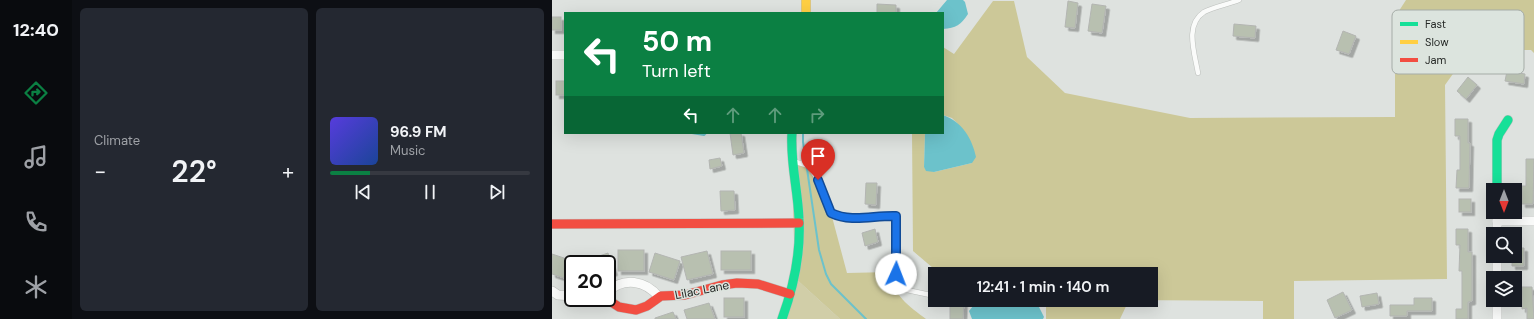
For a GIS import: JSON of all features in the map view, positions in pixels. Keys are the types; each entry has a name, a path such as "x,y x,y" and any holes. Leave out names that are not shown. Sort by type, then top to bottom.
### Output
{"street":[{"path":"806,0 806,12"},
{"path":"552,55 564,55"},
{"path":"1497,183 1497,140 1508,120"},
{"path":"782,319 796,273 800,238 792,160 792,134"},
{"path":"1519,219 1534,221"},
{"path":"552,224 799,223"},
{"name":"Lilac Lane","path":"616,285 624,283 642,284 649,286 659,297"},
{"name":"Lilac Lane","path":"616,307 624,310 635,309 648,306 659,297 685,295 723,284 736,283 760,284 790,294"},
{"path":"554,295 564,296"},
{"path":"1497,307 1497,319"}],"lane":[{"path":"1198,73 1192,29 1195,20 1205,12 1239,0"},
{"path":"792,160 810,166 818,180 831,213 841,218 882,215 896,216 896,274 900,283 907,290 928,294"}],"shaded area":[{"path":"1406,0 1534,0 1534,53 1531,50 1524,50 1524,10 1400,10"},
{"path":"993,1 1014,1 1027,57 1065,93 1190,118 1395,117 1395,74 1453,74 1445,85 1447,279 1294,281 1294,319 1263,319 1263,301 1158,300 1158,267 932,267 913,251 912,134 925,134 924,167 934,172 972,163 957,123 952,118 944,115 944,48 954,54"},
{"path":"792,164 809,166 831,213 847,273 891,272 894,287 898,294 926,319 840,319 795,278"},
{"path":"795,278 840,319 782,319"},
{"path":"1046,307 1126,307 1120,319 1046,319"}],"water":[{"path":"947,0 963,0 965,2 968,14 958,25 944,29 944,12 937,12"},
{"path":"944,115 950,118 961,126 969,137 976,157 972,163 934,172 926,171 924,167 925,134 944,134"},
{"path":"972,307 1039,307 1044,317 1043,319 972,319 969,311"}],"building":[{"path":"1068,1 1078,3 1075,28 1065,27"},
{"path":"877,4 896,5 896,12 877,12"},
{"path":"1092,4 1106,6 1102,33 1088,31"},
{"path":"552,17 561,17 561,30 552,30"},
{"path":"1234,24 1256,26 1255,38 1233,36"},
{"path":"1343,31 1356,36 1349,54 1336,50"},
{"path":"1506,74 1525,74 1524,84 1505,81"},
{"path":"1468,77 1477,85 1466,99 1457,91"},
{"path":"556,81 564,81 564,95 556,95"},
{"path":"1455,119 1468,119 1468,143 1470,143 1469,188 1456,188 1457,170 1460,170 1460,136 1455,136"},
{"path":"730,134 741,134 744,153 733,155"},
{"path":"720,158 722,166 710,169 709,160"},
{"path":"1526,159 1534,159 1533,204 1522,204 1522,186 1526,186"},
{"path":"866,183 877,183 876,205 865,204"},
{"path":"720,191 734,191 735,210 721,211"},
{"path":"1459,199 1471,199 1471,212 1459,212"},
{"path":"875,229 878,242 865,246 862,233"},
{"path":"1456,229 1468,229 1468,252 1472,252 1472,301 1468,302 1468,319 1456,319 1456,309 1462,309 1462,271 1459,271 1460,245 1456,245"},
{"path":"1522,248 1524,248 1524,266 1512,266 1512,263 1522,263"},
{"path":"618,250 644,250 644,271 618,271"},
{"path":"707,251 713,274 687,280 681,257"},
{"path":"721,251 751,251 751,270 721,270"},
{"path":"655,253 680,261 674,280 649,272"},
{"path":"552,254 564,258 564,278 552,274"},
{"path":"1522,287 1532,287 1534,319 1527,319 1527,308 1522,309"},
{"path":"1343,292 1352,310 1335,318 1327,300"},
{"path":"1377,293 1379,304 1362,307 1360,296"},
{"path":"724,298 744,298 744,317 724,317"},
{"path":"1414,298 1432,298 1432,311 1407,311 1407,316 1390,316 1390,305 1414,305"},
{"path":"709,303 715,319 687,319 684,310"},
{"path":"950,307 964,307 963,319 950,319"},
{"path":"673,312 676,319 655,319 655,318"}],"waterway":[{"path":"698,134 705,134"},
{"path":"803,134 819,250 826,274 831,284 866,319"}],"traffic: fast":[{"path":"1497,183 1497,140 1508,120"},
{"path":"782,319 796,270 799,245 799,219 792,155 792,134"}],"traffic: slow":[{"path":"806,0 806,12"}],"traffic: jam":[{"path":"552,224 799,223"},
{"path":"616,305 636,310 647,306 661,296 685,295 722,285 737,283 758,284 790,294"}],"route":[{"path":"818,180 831,213 841,218 882,215 896,216 896,274"}]}
